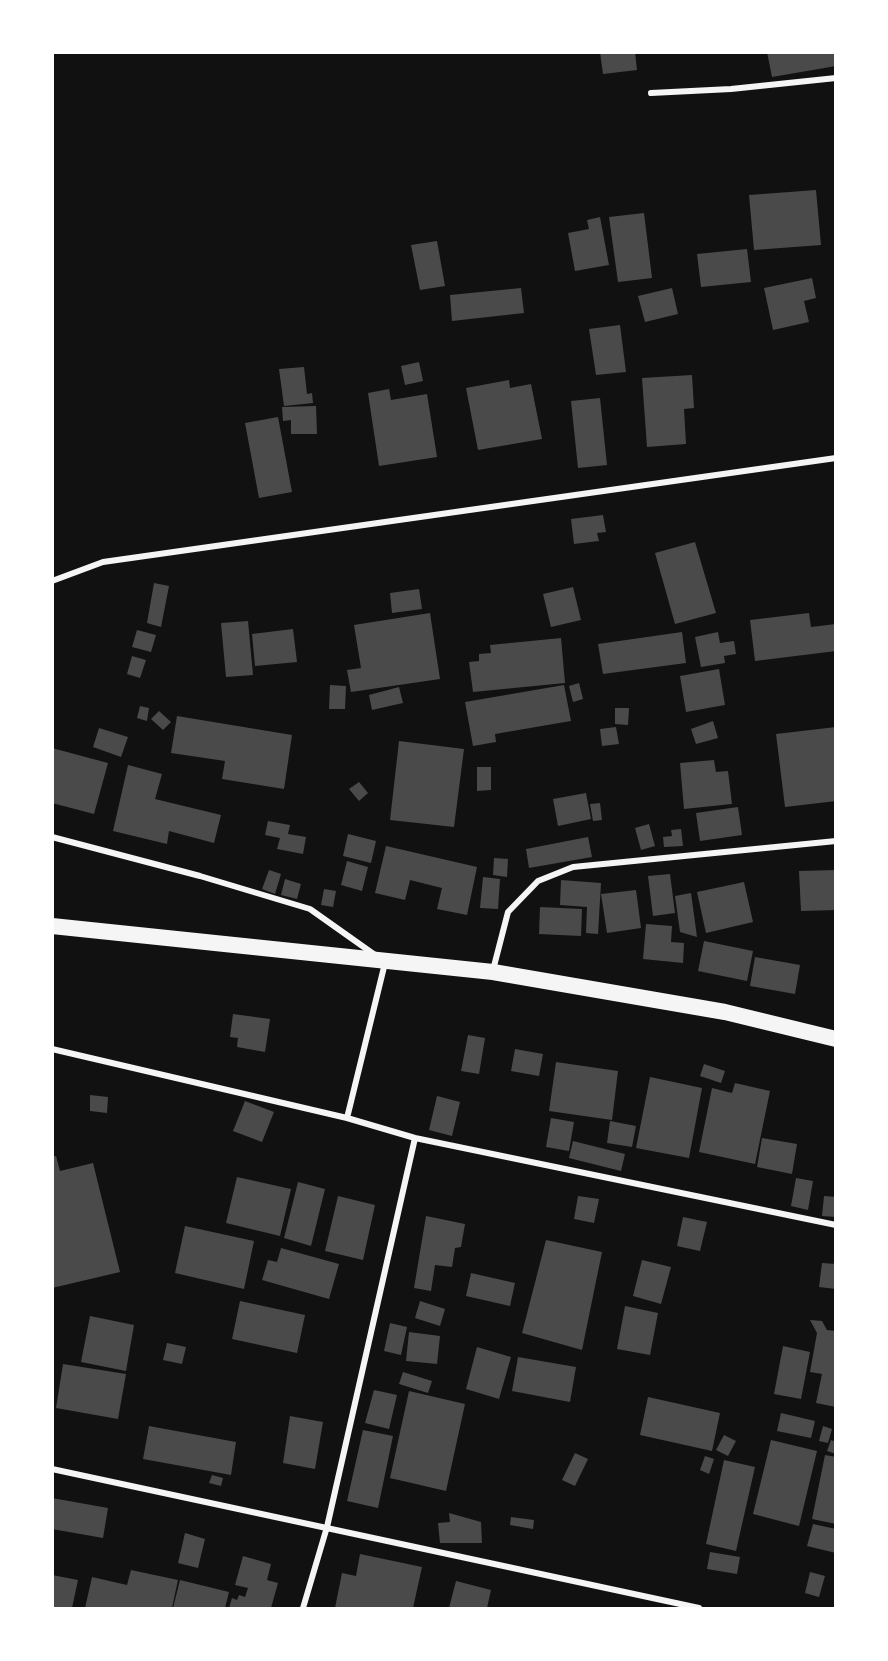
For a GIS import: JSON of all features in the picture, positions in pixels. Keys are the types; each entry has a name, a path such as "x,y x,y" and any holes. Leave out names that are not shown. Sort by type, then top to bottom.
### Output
{"highway":[{"path":"52,926 493,972 714,1010 836,1039"}],"street":[{"path":"651,93 731,89 836,78"},
{"path":"52,581 103,562 836,458"},
{"path":"52,837 200,876 310,909 386,962 347,1118"},
{"path":"493,972 508,912 538,881 573,867 836,841"},
{"path":"52,1049 347,1118 415,1138 836,1225"},
{"path":"303,1608 327,1527 415,1138"},
{"path":"52,1469 699,1608"}],"building":[{"path":"600,52 635,52 637,70 603,74"},
{"path":"767,52 834,52 836,66 772,77"},
{"path":"816,190 821,245 754,250 749,195"},
{"path":"644,213 652,278 618,282 609,217"},
{"path":"600,217 609,265 575,271 568,233 589,229 587,220"},
{"path":"437,241 445,286 420,290 411,245"},
{"path":"747,249 751,282 701,287 697,254"},
{"path":"812,278 816,298 804,301 809,322 773,330 764,288"},
{"path":"521,288 524,313 452,321 450,295"},
{"path":"672,288 678,314 645,322 638,296"},
{"path":"620,325 626,372 596,375 589,329"},
{"path":"419,362 423,381 405,385 401,366"},
{"path":"304,367 307,394 312,393 313,403 284,406 279,369"},
{"path":"692,375 694,408 684,409 686,444 647,447 642,378"},
{"path":"509,380 510,388 531,384 542,439 478,450 466,388"},
{"path":"389,389 391,400 427,394 437,457 379,466 368,393"},
{"path":"600,398 607,465 578,468 571,401"},
{"path":"316,406 317,434 291,434 291,420 283,421 282,407"},
{"path":"278,417 292,492 259,498 245,423"},
{"path":"603,515 606,532 597,533 599,541 574,544 571,519"},
{"path":"695,542 716,613 675,624 655,553"},
{"path":"154,583 169,586 161,627 147,623"},
{"path":"573,587 581,620 551,627 543,594"},
{"path":"419,589 422,609 392,613 390,593"},
{"path":"430,613 440,679 351,692 347,670 361,668 354,625"},
{"path":"809,613 811,627 836,624 836,651 755,661 750,620"},
{"path":"248,621 253,675 226,677 221,623"},
{"path":"293,629 297,662 255,666 252,634"},
{"path":"137,630 156,635 151,652 132,647"},
{"path":"682,632 686,663 603,674 598,644"},
{"path":"718,632 720,643 734,641 736,654 724,656 725,663 701,667 695,637"},
{"path":"561,638 565,683 473,692 469,662 479,661 479,654 491,653 490,645"},
{"path":"132,656 146,660 140,678 127,674"},
{"path":"719,669 725,705 686,712 680,676"},
{"path":"579,683 583,699 573,702 569,686"},
{"path":"330,685 346,686 345,709 329,709"},
{"path":"564,685 571,721 495,734 496,742 473,746 465,702"},
{"path":"399,687 403,703 372,710 369,695"},
{"path":"140,706 149,708 147,721 137,718"},
{"path":"615,708 629,708 628,725 615,724"},
{"path":"159,711 171,722 163,730 151,719"},
{"path":"177,716 292,735 284,789 222,779 225,761 171,753"},
{"path":"713,721 718,738 696,744 691,729"},
{"path":"616,727 619,744 602,746 600,729"},
{"path":"836,727 836,801 785,807 776,734"},
{"path":"99,728 128,737 121,757 93,747"},
{"path":"399,741 464,749 454,827 390,820"},
{"path":"52,748 108,763 94,814 52,803"},
{"path":"714,760 716,772 728,771 732,804 684,809 680,763"},
{"path":"128,765 162,774 155,799 221,815 214,843 169,831 167,844 113,831"},
{"path":"477,767 491,767 491,790 477,791"},
{"path":"359,782 368,793 359,801 349,789"},
{"path":"586,793 591,819 558,826 553,799"},
{"path":"600,803 602,820 593,821 590,804"},
{"path":"738,807 742,835 700,841 696,813"},
{"path":"268,821 290,825 288,834 306,837 303,854 277,849 280,838 265,835"},
{"path":"649,824 655,846 641,850 635,828"},
{"path":"681,829 683,846 664,847 663,837 672,836 671,830"},
{"path":"348,834 376,841 371,863 343,856"},
{"path":"588,837 592,857 529,868 526,849"},
{"path":"386,846 477,867 467,915 437,909 442,888 410,880 405,900 375,893"},
{"path":"494,858 508,859 507,877 493,875"},
{"path":"347,861 368,867 362,891 341,885"},
{"path":"269,870 281,874 275,894 262,889"},
{"path":"836,870 836,910 801,911 799,871"},
{"path":"670,874 675,913 653,916 648,876"},
{"path":"483,877 500,879 498,909 480,908"},
{"path":"285,879 301,884 297,899 281,895"},
{"path":"561,880 601,883 598,934 586,933 587,907 560,905"},
{"path":"744,882 753,922 706,933 697,892"},
{"path":"324,889 336,891 333,907 321,905"},
{"path":"636,890 641,928 607,933 601,894"},
{"path":"691,893 697,937 680,932 675,896"},
{"path":"540,907 582,909 581,936 539,934"},
{"path":"646,924 672,926 671,942 684,943 683,963 643,959"},
{"path":"704,941 753,951 747,981 698,971"},
{"path":"755,957 800,965 795,994 750,986"},
{"path":"233,1014 270,1019 265,1052 237,1047 238,1038 230,1037"},
{"path":"468,1035 485,1038 479,1074 461,1071"},
{"path":"515,1049 543,1054 539,1076 511,1071"},
{"path":"556,1062 618,1071 612,1120 549,1111"},
{"path":"704,1064 725,1071 721,1083 700,1076"},
{"path":"650,1077 702,1088 689,1158 636,1148"},
{"path":"735,1083 770,1091 755,1164 699,1152 712,1088 732,1093"},
{"path":"90,1095 108,1097 107,1113 90,1111"},
{"path":"437,1096 460,1102 452,1136 429,1130"},
{"path":"245,1101 274,1112 262,1142 233,1131"},
{"path":"551,1118 574,1122 569,1151 546,1147"},
{"path":"610,1121 636,1126 632,1147 607,1143"},
{"path":"762,1138 797,1144 792,1174 757,1167"},
{"path":"573,1141 625,1154 621,1171 569,1158"},
{"path":"56,1156 60,1171 93,1163 120,1272 52,1288 52,1157"},
{"path":"237,1177 291,1189 280,1236 226,1223"},
{"path":"796,1178 813,1181 808,1210 791,1206"},
{"path":"298,1182 325,1189 311,1246 284,1238"},
{"path":"338,1196 375,1205 363,1260 325,1251"},
{"path":"578,1196 599,1199 594,1223 574,1219"},
{"path":"824,1196 836,1197 836,1217 822,1216"},
{"path":"426,1216 465,1224 461,1247 455,1248 452,1267 435,1265 431,1291 414,1288"},
{"path":"683,1217 707,1222 700,1251 677,1246"},
{"path":"185,1226 254,1241 244,1289 175,1273"},
{"path":"546,1240 602,1252 582,1350 522,1333"},
{"path":"281,1248 339,1264 329,1299 262,1280 268,1260 277,1262"},
{"path":"642,1260 671,1267 661,1304 633,1296"},
{"path":"822,1263 836,1264 836,1289 819,1287"},
{"path":"471,1273 515,1283 510,1306 466,1296"},
{"path":"240,1301 305,1315 297,1353 232,1339"},
{"path":"420,1301 445,1309 440,1326 415,1318"},
{"path":"625,1306 658,1313 650,1355 617,1349"},
{"path":"90,1316 134,1325 126,1371 81,1362"},
{"path":"810,1320 822,1321 827,1330 836,1331 836,1407 816,1403 822,1374 810,1372 817,1333"},
{"path":"390,1323 407,1327 401,1355 384,1351"},
{"path":"409,1332 440,1336 437,1364 406,1361"},
{"path":"167,1343 186,1347 182,1364 163,1360"},
{"path":"783,1346 810,1352 801,1399 774,1394"},
{"path":"477,1347 511,1357 499,1399 466,1389"},
{"path":"518,1357 576,1367 570,1402 512,1391"},
{"path":"63,1364 126,1374 118,1419 56,1408"},
{"path":"403,1372 432,1381 428,1393 399,1384"},
{"path":"374,1390 397,1395 389,1429 365,1423"},
{"path":"409,1391 465,1404 446,1491 390,1478"},
{"path":"648,1397 720,1413 712,1451 640,1435"},
{"path":"781,1413 815,1421 811,1438 777,1431"},
{"path":"290,1416 323,1422 315,1469 283,1463"},
{"path":"149,1426 236,1442 231,1475 143,1459"},
{"path":"823,1426 832,1429 828,1443 819,1441"},
{"path":"363,1430 393,1436 378,1508 347,1501"},
{"path":"724,1435 736,1441 728,1456 716,1450"},
{"path":"771,1440 817,1451 799,1526 753,1514"},
{"path":"831,1440 836,1442 836,1454 827,1451"},
{"path":"575,1453 588,1459 575,1486 562,1480"},
{"path":"825,1455 836,1457 836,1524 812,1519"},
{"path":"705,1456 714,1459 709,1474 700,1470"},
{"path":"724,1460 755,1467 736,1551 706,1544"},
{"path":"212,1475 223,1478 221,1486 209,1483"},
{"path":"52,1498 108,1508 103,1538 52,1529"},
{"path":"449,1513 481,1522 482,1543 440,1543 438,1523 450,1522"},
{"path":"511,1517 534,1520 533,1529 510,1525"},
{"path":"813,1524 836,1529 836,1553 807,1546"},
{"path":"185,1533 205,1539 198,1568 178,1563"},
{"path":"710,1552 740,1557 737,1574 707,1569"},
{"path":"360,1554 422,1567 413,1608 335,1608 342,1573 356,1576"},
{"path":"243,1556 271,1564 267,1580 278,1583 271,1608 229,1608 232,1598 237,1600 239,1595 245,1597 248,1588 235,1585"},
{"path":"131,1570 178,1580 172,1608 85,1608 92,1577 127,1585"},
{"path":"810,1572 825,1576 819,1597 805,1593"},
{"path":"52,1575 78,1580 72,1608 52,1608"},
{"path":"180,1580 229,1592 225,1608 173,1608"},
{"path":"456,1581 491,1590 487,1608 449,1608"}]}
